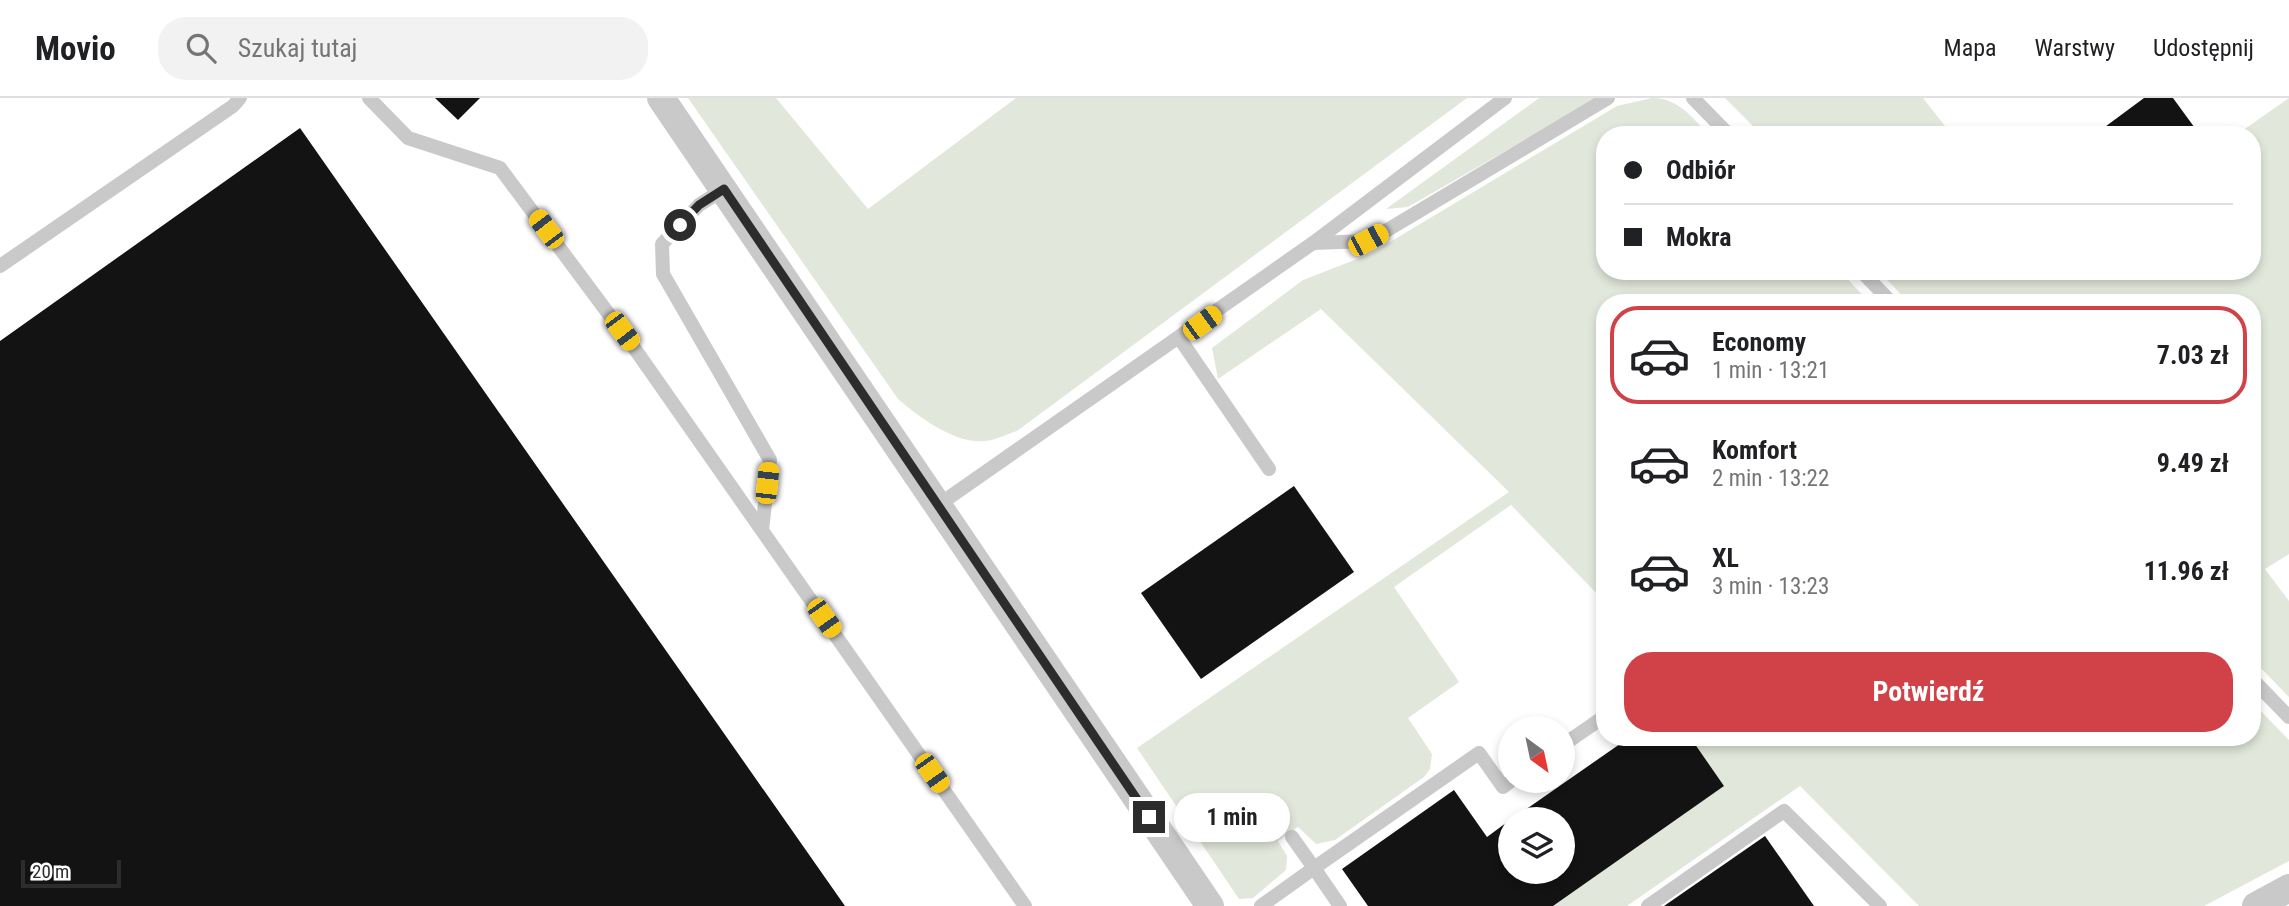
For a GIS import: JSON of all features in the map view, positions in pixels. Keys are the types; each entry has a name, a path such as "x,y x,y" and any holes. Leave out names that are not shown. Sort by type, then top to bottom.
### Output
{"street":[{"path":"661,98 1210,906"},
{"path":"2256,906 2289,888"}],"lane":[{"path":"0,267 224,113 240,98"},
{"path":"369,98 408,138 500,168 637,352 1025,906"},
{"path":"937,506 1313,243 1505,98"},
{"path":"1313,243 1368,240 1608,98"},
{"path":"1693,98 1720,126"},
{"path":"724,189 699,205 662,244 663,274 770,460 762,530"},
{"path":"1870,280 1883,294"},
{"path":"1180,338 1269,469"},
{"path":"2261,688 2289,717"},
{"path":"1575,737 1596,722"},
{"path":"1261,906 1479,753 1498,780"},
{"path":"1648,906 1784,811 1880,906"},
{"path":"1292,837 1340,906"}],"shaded area":[{"path":"688,98 776,98 868,209 1016,98 1467,98 1017,431 985,441 974,441 938,428 898,399"},
{"path":"1539,98 1598,98 1408,207 1386,209"},
{"path":"1652,98 1661,99 1677,105 1700,126 1596,126 1596,280 1848,280 1862,294 1596,294 1596,593 1511,505 1394,587 1459,682 1408,718 1432,754 1430,769 1424,777 1335,840 1316,844 1298,827 1278,841 1287,856 1286,870 1253,898 1239,899 1137,748 1509,492 1321,309 1218,379 1212,348 1303,280 1370,254 1617,106"},
{"path":"1725,98 1923,98 1945,126 1752,126"},
{"path":"2289,98 2289,554 2265,569 2289,601 2289,697 2261,668 2261,294 1901,294 1887,280 2261,280 2261,126 2249,126"},
{"path":"2261,711 2289,740 2289,861 2204,906 1919,906 1800,786 1627,906 1553,906 1724,786 1696,746 2261,746"}],"building":[{"path":"435,98 480,98 458,120"},
{"path":"2144,98 2173,98 2193,126 2106,126"},
{"path":"300,128 845,906 0,906 0,341"},
{"path":"1294,486 1354,572 1201,679 1141,593"},
{"path":"1617,746 1696,746 1724,786 1553,906 1368,906 1342,869 1454,790 1487,837 1498,829 1498,884 1575,884 1575,807 1529,807 1549,793 1575,793 1575,775"},
{"path":"1765,836 1814,906 1664,906"}],"route":[{"path":"680,225 699,205 724,189 1149,817"}]}
